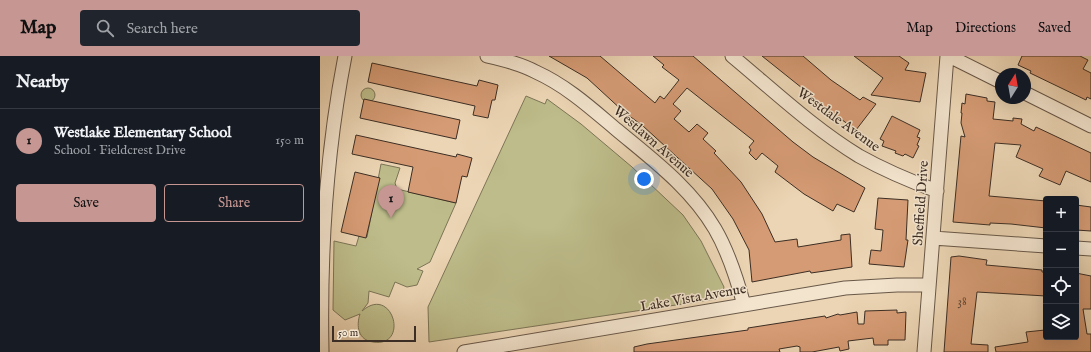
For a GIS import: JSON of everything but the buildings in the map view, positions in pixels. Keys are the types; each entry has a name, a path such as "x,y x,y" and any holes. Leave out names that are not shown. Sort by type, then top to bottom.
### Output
{"street":[{"path":"322,352 320,300 322,229 329,154 345,56"},
{"name":"Westlawn Avenue","path":"487,56 512,62 559,84 579,98 672,176 689,193 715,229 732,263 744,305"},
{"name":"Westdale Avenue","path":"732,56 806,117 847,148 880,167 936,191"},
{"path":"948,56 995,79"},
{"name":"Sheffield Drive","path":"924,352 948,56"},
{"path":"1031,96 1091,126"},
{"path":"933,238 1043,246"},
{"path":"1079,248 1091,250"},
{"name":"Lake Vista Avenue","path":"464,352 845,288 929,285"}],"shaded area":[{"path":"365,88 371,88 375,92 375,98 371,102 365,102 361,98 361,92"},
{"path":"526,96 545,104 547,99 581,124 632,167 683,215 701,241 724,287 723,291 716,299 429,342 428,307"},
{"path":"381,164 400,168 395,183 397,189 456,203 430,262 417,269 423,271 417,285 407,287 395,282 389,297 369,291 368,303 362,311 373,305 382,305 389,311 393,319 394,328 391,336 384,341 373,342 368,341 359,332 358,323 360,314 345,320 333,310 334,241 356,246 359,236 367,237"}],"place":[{"name":"Westlake Elementary School","path":"391,218"}]}
